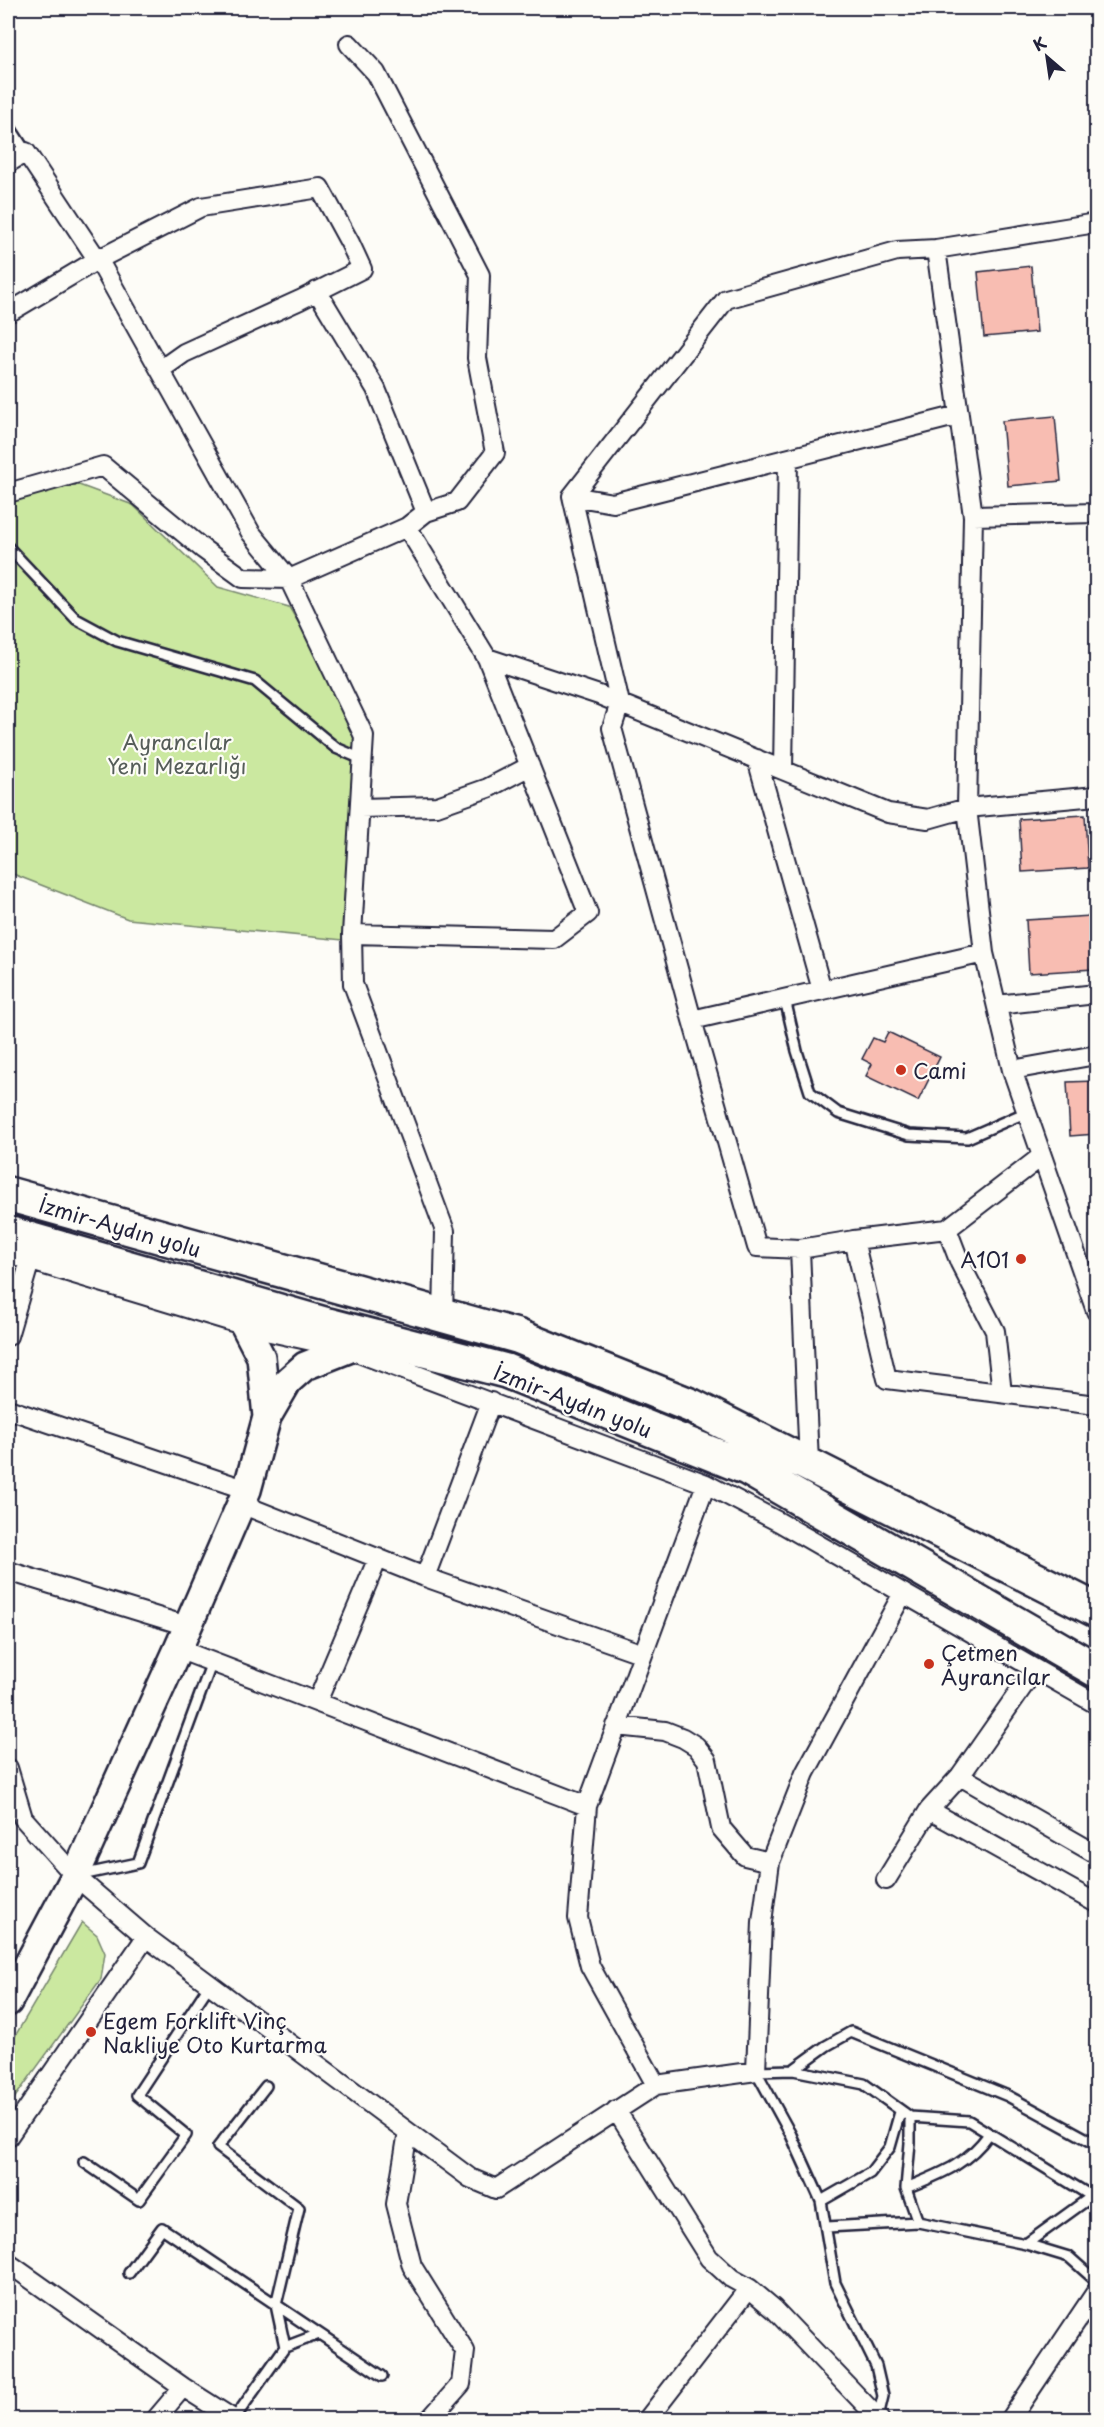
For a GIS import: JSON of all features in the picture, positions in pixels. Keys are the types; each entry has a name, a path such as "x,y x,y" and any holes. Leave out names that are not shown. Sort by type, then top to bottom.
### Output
{"highway":[{"name":"İzmir-Aydın yolu","path":"8,1194 517,1336 692,1406 1096,1610"},
{"name":"İzmir-Aydın yolu","path":"8,1233 338,1337 390,1341 506,1371 747,1468 1096,1670"}],"street":[{"path":"8,493 103,466 243,579 289,579 406,527 426,512 457,502 495,453 477,358 480,275 376,73 349,44"},
{"path":"8,163 26,153 97,260 251,533 289,579 364,736 352,934 353,984 445,1231 443,1316"},
{"path":"8,313 97,260 201,207 320,188 362,269 184,353 160,370"},
{"path":"572,496 726,299 897,251 936,249 1096,224"},
{"path":"936,249 973,516 967,808 984,953 1012,1070 1096,1311"},
{"path":"317,291 376,389 426,512"},
{"path":"572,496 613,503 959,415"},
{"path":"783,770 788,459"},
{"path":"572,496 620,704 612,728 757,1246 800,1249 947,1229 1042,1156"},
{"path":"973,516 1096,513"},
{"path":"352,934 554,939 588,913 486,658 406,527"},
{"path":"486,658 620,704 888,813 928,819 967,808 1096,796"},
{"path":"757,759 822,990"},
{"path":"360,808 437,806 488,788 530,766"},
{"path":"692,1020 984,953"},
{"path":"996,1005 1096,994"},
{"path":"1012,1070 1096,1055"},
{"path":"947,1229 960,1263 995,1331 1002,1393"},
{"path":"854,1240 887,1379 1096,1405"},
{"path":"800,1249 809,1464"},
{"path":"8,1254 245,1326 338,1337 491,1402 706,1484 779,1522 1096,1704"},
{"path":"8,1336 30,1261"},
{"path":"245,1326 261,1357 267,1418"},
{"path":"8,2002 75,1876 182,1637 244,1497 267,1418 288,1381 338,1337"},
{"path":"425,1577 491,1402"},
{"path":"8,1409 244,1497 425,1577 643,1654"},
{"path":"656,2085 590,1966 578,1918 586,1806 706,1484"},
{"path":"317,1702 378,1558"},
{"path":"8,1571 182,1637 212,1662 586,1806"},
{"path":"8,1768 15,1820 75,1876 146,1937 470,2178 496,2188 656,2085 756,2071 762,1922 770,1862 805,1773 903,1593"},
{"path":"886,1880 930,1810 960,1776 1035,1669"},
{"path":"616,1726 665,1731 696,1746 707,1760 721,1828 746,1856 770,1862"},
{"path":"960,1776 1096,1854"},
{"path":"930,1810 1096,1903"},
{"path":"8,2137 146,1937"},
{"path":"616,2110 710,2258 731,2278 749,2288 774,2309 879,2418"},
{"path":"408,2132 396,2204 412,2265 465,2351 461,2384 429,2420"},
{"path":"8,2263 183,2387 234,2419"},
{"path":"647,2420 749,2288"},
{"path":"1010,2420 1096,2292"},
{"path":"155,2420 183,2387"}],"lane":[{"path":"8,124 26,153"},
{"path":"8,548 76,619 117,641 255,681 336,748 362,759"},
{"path":"785,999 797,1052 810,1092 838,1113 909,1135 967,1138 1027,1112"},
{"path":"75,1876 138,1863 212,1662"},
{"path":"84,2162 139,2200 186,2135 137,2096 210,1984"},
{"path":"793,2070 826,2046 851,2032 1008,2096 1096,2144"},
{"path":"879,2418 883,2396 876,2366 835,2283 821,2200 791,2135 756,2071 793,2070 864,2084 910,2118 969,2121 1094,2198 1026,2244"},
{"path":"266,2086 218,2147 299,2208 276,2305 285,2347"},
{"path":"821,2200 870,2173 890,2147 900,2112"},
{"path":"910,2118 906,2188 918,2222"},
{"path":"906,2188 959,2166 989,2134"},
{"path":"827,2227 918,2222 1026,2244 1069,2257 1096,2281"},
{"path":"129,2273 162,2228 382,2376"},
{"path":"234,2419 285,2347 320,2334"}],"green space":[{"name":"Ayrancılar Yeni Mezarlığı","path":"79,485 133,505 218,587 289,607 344,699 353,727 356,803 343,940 128,919 13,874 8,868 8,708 13,703 8,697 8,498"},
{"path":"82,1922 97,1935 105,1953 101,1979 8,2107 8,2048"}],"building":[{"path":"1031,266 1037,332 984,337 978,272"},
{"path":"1096,329 1096,376 1092,330"},
{"path":"1055,416 1061,481 1008,486 1002,421"},
{"path":"1085,815 1088,868 1022,872 1019,819"},
{"path":"1091,916 1094,969 1029,973 1026,920"},
{"name":"Cami","path":"888,1032 940,1057 918,1101 866,1076 872,1064 862,1059 873,1038 883,1042"},
{"path":"1096,1081 1096,1134 1070,1136 1067,1082"}],"place":[{"name":"Cami","path":"901,1070"},
{"name":"A101","path":"1021,1259"},
{"name":"Çetmen Ayrancılar","path":"929,1664"},
{"name":"Egem Forklift Vinç Nakliye Oto Kurtarma","path":"91,2032"}]}
